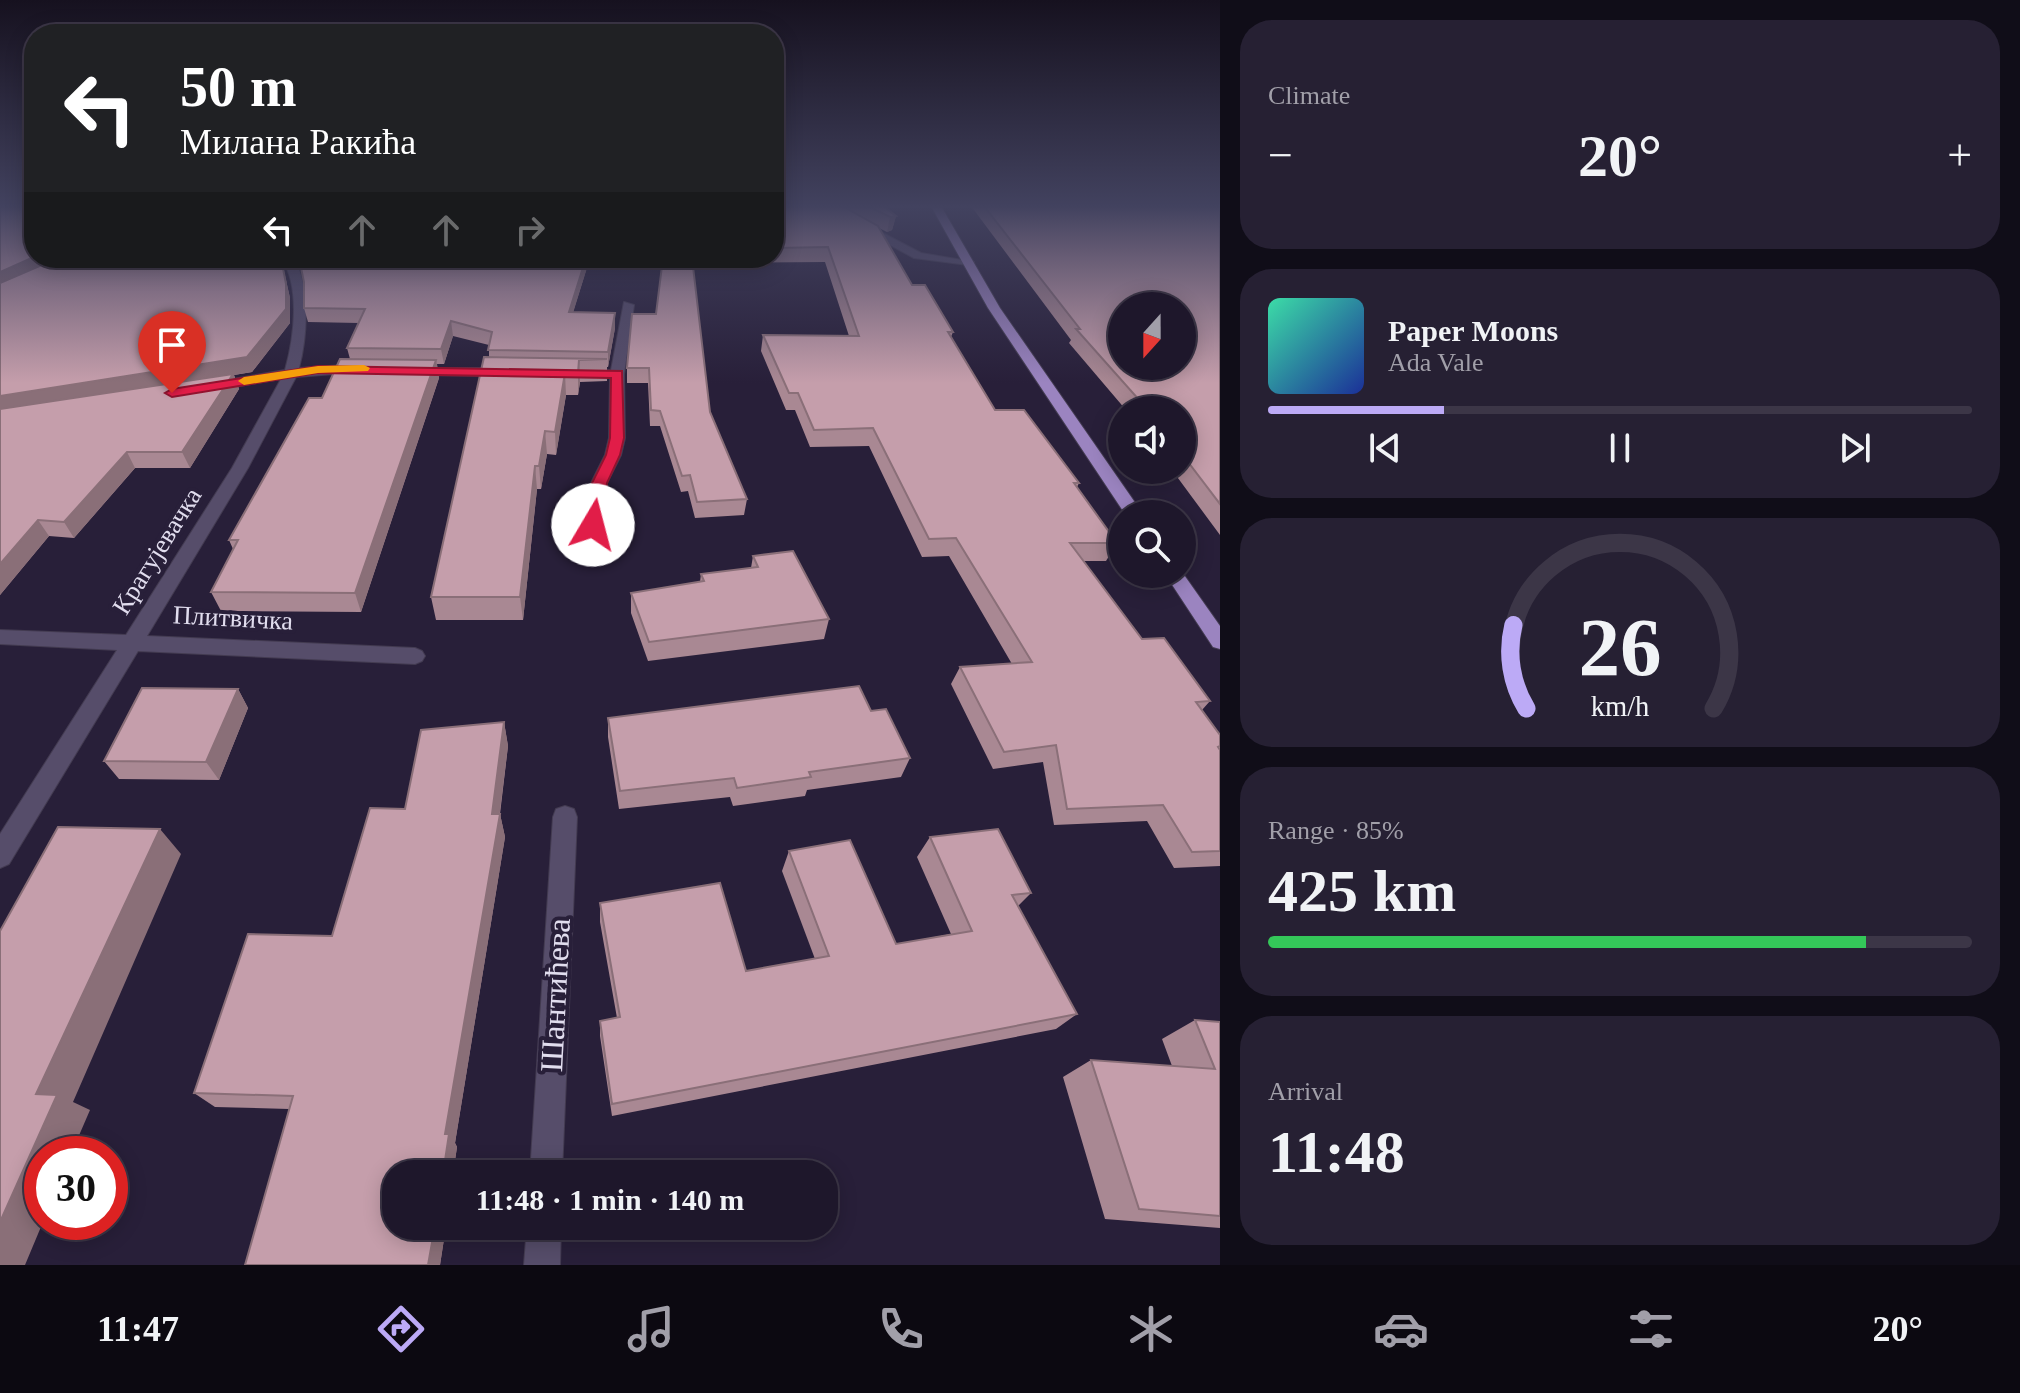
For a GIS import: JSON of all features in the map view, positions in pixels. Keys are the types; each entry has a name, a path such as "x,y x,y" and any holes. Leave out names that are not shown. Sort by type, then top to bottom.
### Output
{"main road":[{"path":"970,265 994,308 1124,500"},
{"path":"1183,588 1220,642"}],"street":[{"name":"Крагујевачка","path":"0,856 240,468 291,373 298,347 298,278 292,268"},
{"path":"593,525 599,483 613,455 617,438 617,374 628,305"},
{"path":"200,388 291,373 370,369"},
{"path":"395,370 528,373"},
{"path":"558,373 617,374"},
{"name":"Плитвичка","path":"0,637 415,656"},
{"name":"Шантићева","path":"547,1160 565,817"},
{"path":"542,1265 543,1240"}],"building":[{"path":"0,265 16,265 0,272"},
{"path":"834,265 900,265 912,285 925,285 953,332 948,332 995,410 1024,410 1079,483 1074,483 1108,530 1108,543 1070,543 1142,639 1164,638 1210,701 1196,702 1220,735 1220,851 1192,852 1163,805 1067,809 1056,745 1004,752 960,667 1032,662 956,538 929,539 873,428 814,430 798,393 789,393 763,335 859,336"},
{"path":"1030,265 1220,265 1220,504 1196,472 1196,396 1136,396 1121,380 1196,380 1196,292 1108,292 1108,365 1076,329 1080,329"},
{"path":"35,268 283,268 286,309 247,357 0,396 0,283"},
{"path":"301,268 583,268 569,312 615,313 608,352 488,350 492,332 451,321 441,349 347,348 365,309 304,308"},
{"path":"662,268 693,268 710,412 747,499 697,502 690,475 682,476 660,411 651,410 649,368 627,368 632,314 656,314"},
{"path":"484,357 607,359 579,360 578,373 565,373 555,432 545,431 539,466 535,466 520,597 431,597"},
{"path":"340,359 436,360 355,593 211,592 238,540 229,540 309,398 322,398"},
{"path":"233,374 182,452 127,452 64,522 38,520 0,564 0,409"},
{"path":"793,551 829,619 649,642 631,593 704,581 701,574 758,567 753,556"},
{"path":"859,686 871,711 886,709 910,758 809,772 811,777 737,788 734,778 620,791 608,718"},
{"path":"142,688 238,689 206,762 104,761"},
{"path":"504,722 492,814 500,814 445,1134 449,1134 445,1160 382,1160 382,1240 432,1240 428,1265 245,1265 293,1096 194,1093 248,934 332,936 370,808 405,809 421,730"},
{"path":"58,827 160,829 36,1094 57,1095 39,1136 24,1136 24,1169 0,1222 0,931"},
{"path":"998,829 1031,893 1012,895 1077,1014 612,1104 600,1021 620,1017 600,903 720,883 746,971 829,956 789,851 850,840 896,944 972,931 930,837"},
{"path":"1195,1020 1220,1022 1220,1216 1139,1209 1091,1060 1215,1069"}],"slow traffic":[{"path":"244,381 318,369 364,368"}],"route":[{"path":"172,393 318,369 617,374 617,438 613,455 599,483 593,525"}]}
